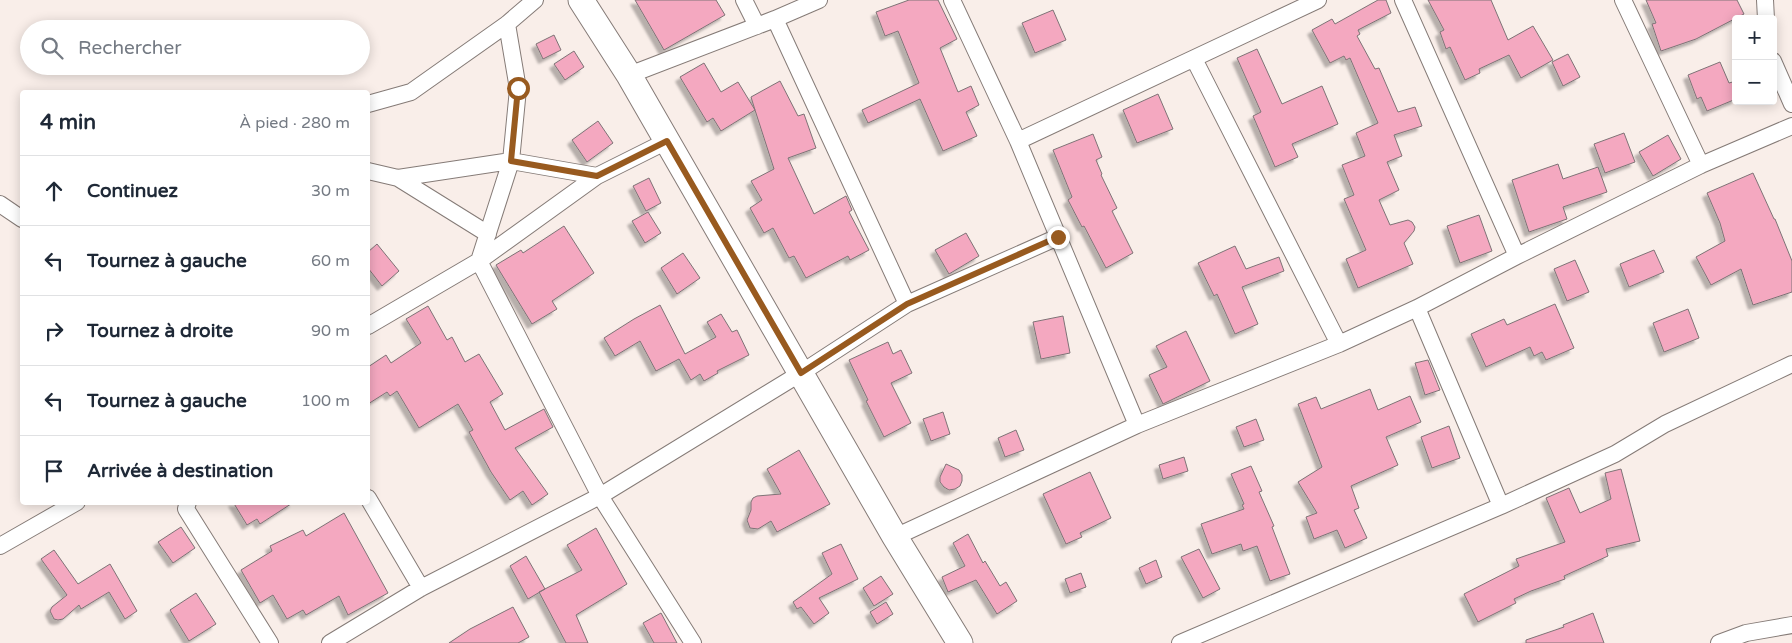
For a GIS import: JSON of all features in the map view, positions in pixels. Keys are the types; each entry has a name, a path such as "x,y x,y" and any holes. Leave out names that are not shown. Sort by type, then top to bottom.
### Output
{"main road":[{"path":"581,0 629,75 895,537 960,643"}],"street":[{"path":"370,103 411,92 507,24 535,0"},
{"path":"744,0 757,26"},
{"path":"629,75 775,19 819,0"},
{"path":"952,0 1018,140 1137,425"},
{"path":"1018,140 1318,0"},
{"path":"1402,0 1516,256"},
{"path":"1623,0 1701,165"},
{"path":"1765,0 1766,15"},
{"path":"775,19 907,304"},
{"path":"507,24 518,88 511,161 479,261 600,496 692,643"},
{"path":"1194,59 1339,344"},
{"path":"1777,70 1792,104"},
{"path":"895,537 1137,425 1339,344 1418,308 1516,256 1701,165 1792,126"},
{"path":"370,325 479,261 597,176 667,141"},
{"path":"398,178 511,161 597,176"},
{"path":"370,171 398,178 488,234"},
{"path":"0,204 20,219"},
{"path":"330,643 421,588 600,496 801,373 907,304 1058,237"},
{"path":"1418,308 1500,506"},
{"path":"1180,643 1500,506 1615,454 1665,424 1792,364"},
{"path":"370,501 421,588"},
{"path":"0,546 72,505"},
{"path":"187,505 186,509 270,643"},
{"path":"1719,643 1746,633 1792,624"}],"building":[{"path":"635,0 716,0 725,15 664,50"},
{"path":"909,0 938,0 957,39 940,48 958,92 971,86 979,105 966,112 977,136 943,151 920,99 868,123 862,110 919,83 898,31 885,36 876,12"},
{"path":"1378,0 1386,0 1391,13 1358,30 1360,34 1357,36 1375,69 1379,68 1398,112 1415,107 1422,126 1394,135 1402,156 1387,162 1399,190 1379,200 1390,225 1408,220 1415,227 1404,243 1413,264 1358,288 1346,259 1366,250 1344,199 1354,195 1342,165 1365,156 1356,133 1378,123 1350,58 1346,60 1344,56 1330,63 1312,30 1332,19 1335,24"},
{"path":"1428,0 1491,0 1508,40 1533,26 1553,60 1521,78 1509,55 1479,69 1480,73 1465,80 1450,47 1446,49 1440,32 1444,30"},
{"path":"1646,0 1737,0 1744,14 1732,15 1732,20 1696,39 1661,51 1652,24 1656,23"},
{"path":"1053,10 1066,40 1035,53 1022,23"},
{"path":"554,35 561,50 543,59 536,44"},
{"path":"1257,49 1282,104 1322,86 1338,124 1292,144 1298,157 1275,167 1253,116 1261,112 1237,58"},
{"path":"574,51 584,67 565,80 554,64"},
{"path":"1568,54 1580,77 1563,86 1552,62"},
{"path":"1720,62 1729,83 1732,82 1732,101 1707,111 1701,97 1697,99 1688,75"},
{"path":"704,63 721,92 738,82 755,110 721,131 713,118 707,122 680,77"},
{"path":"780,81 798,116 804,114 816,148 788,158 814,214 846,196 852,210 849,212 869,250 850,260 848,256 806,278 794,256 789,258 773,228 764,233 750,208 762,200 751,181 774,169 751,97"},
{"path":"1158,94 1173,129 1137,143 1123,110"},
{"path":"598,121 613,143 587,162 572,140"},
{"path":"1624,133 1635,162 1605,173 1594,144"},
{"path":"1093,134 1102,157 1096,160 1117,208 1112,211 1133,253 1106,268 1068,200 1072,197 1053,150"},
{"path":"1668,135 1681,159 1653,176 1639,152"},
{"path":"1558,164 1563,179 1598,167 1607,192 1563,207 1567,219 1529,232 1512,180"},
{"path":"1753,173 1792,261 1792,292 1753,305 1741,269 1711,285 1696,257 1725,241 1720,223 1707,193"},
{"path":"649,178 661,203 646,211 633,186"},
{"path":"648,212 661,233 645,243 632,221"},
{"path":"1479,215 1492,251 1460,263 1447,226"},
{"path":"564,226 594,273 552,301 557,309 532,324 496,265 521,250 523,253"},
{"path":"966,233 979,256 949,274 935,250"},
{"path":"377,244 399,271 382,286 370,271 370,250"},
{"path":"1235,246 1246,269 1279,257 1284,271 1242,287 1258,324 1235,334 1217,294 1214,296 1198,263"},
{"path":"1654,250 1664,272 1629,287 1620,264"},
{"path":"683,253 700,278 677,294 661,268"},
{"path":"1575,260 1589,292 1567,301 1554,269"},
{"path":"1555,304 1574,348 1546,360 1542,352 1534,356 1530,347 1486,367 1471,334 1504,319 1507,325"},
{"path":"660,305 685,354 716,337 707,322 721,314 732,332 737,330 749,355 717,371 718,373 704,381 700,374 691,380 679,359 656,371 640,341 615,356 604,338"},
{"path":"428,306 447,340 452,337 465,362 479,354 503,394 490,402 505,430 544,409 553,427 515,448 548,494 532,505 523,491 510,500 491,472 469,432 473,430 458,404 419,428 397,391 390,396 387,392 370,403 370,366 386,355 391,363 421,343 406,319"},
{"path":"1688,309 1699,338 1664,352 1653,323"},
{"path":"1063,316 1070,353 1041,359 1033,322"},
{"path":"1186,331 1210,381 1163,404 1149,375 1167,367 1156,346"},
{"path":"888,342 893,354 901,350 912,373 891,383 911,423 884,437 849,360"},
{"path":"1428,360 1440,390 1425,395 1415,363"},
{"path":"1370,389 1378,410 1410,396 1421,422 1386,437 1398,465 1351,486 1359,508 1354,510 1367,538 1345,548 1337,530 1314,539 1306,517 1317,513 1298,482 1322,467 1298,404 1316,397 1321,409"},
{"path":"943,412 950,434 931,441 923,419"},
{"path":"1256,419 1264,440 1244,447 1236,427"},
{"path":"1449,426 1460,458 1432,468 1421,437"},
{"path":"1016,430 1024,450 1005,457 998,438"},
{"path":"799,450 830,504 777,532 771,521 758,529 750,528 747,520 753,498 781,494 767,469"},
{"path":"1184,457 1188,471 1163,479 1159,465"},
{"path":"946,464 959,470 962,475 960,486 955,489 949,490 940,482 940,477"},
{"path":"1251,466 1262,491 1259,492 1274,526 1272,527 1290,574 1270,581 1257,546 1243,551 1241,544 1212,554 1201,524 1244,509 1242,505 1244,504 1231,474"},
{"path":"1621,469 1640,541 1606,549 1608,556 1564,576 1565,579 1514,599 1516,603 1478,622 1464,594 1519,566 1516,559 1565,542 1546,498 1569,488 1580,513 1611,499 1605,473"},
{"path":"1090,472 1111,518 1080,533 1082,537 1066,544 1043,494"},
{"path":"235,505 289,505 260,524 257,519 247,525"},
{"path":"344,513 388,593 348,615 339,596 306,615 303,610 287,619 273,595 260,603 241,570 272,551 270,546 303,530 306,536"},
{"path":"181,527 195,548 173,563 158,542"},
{"path":"596,528 627,584 576,615 588,643 566,643 539,592 582,570 567,545"},
{"path":"968,534 983,563 985,561 1000,586 1006,582 1017,601 997,614 976,580 948,592 942,577 965,566 953,543"},
{"path":"841,544 858,579 819,598 829,613 814,624 801,607 797,609 793,602 832,574 822,553"},
{"path":"1199,549 1220,589 1203,598 1181,557"},
{"path":"54,550 78,584 110,564 137,611 125,619 109,592 81,609 79,605 63,619 54,619 50,611 52,607 67,595 41,559"},
{"path":"526,556 545,589 528,599 510,566"},
{"path":"1156,560 1162,577 1146,584 1139,568"},
{"path":"1081,573 1086,587 1070,593 1065,579"},
{"path":"881,576 893,594 874,606 863,588"},
{"path":"196,593 216,624 189,641 170,610"},
{"path":"886,602 893,614 877,624 870,612"},
{"path":"513,607 529,637 518,643 449,643 470,629"},
{"path":"661,613 677,643 654,643 643,623"},
{"path":"1593,613 1604,643 1526,643 1526,640 1564,627 1563,625"}],"route":[{"path":"518,88 511,161 597,176 667,141 801,373 907,304 1058,237"}]}
